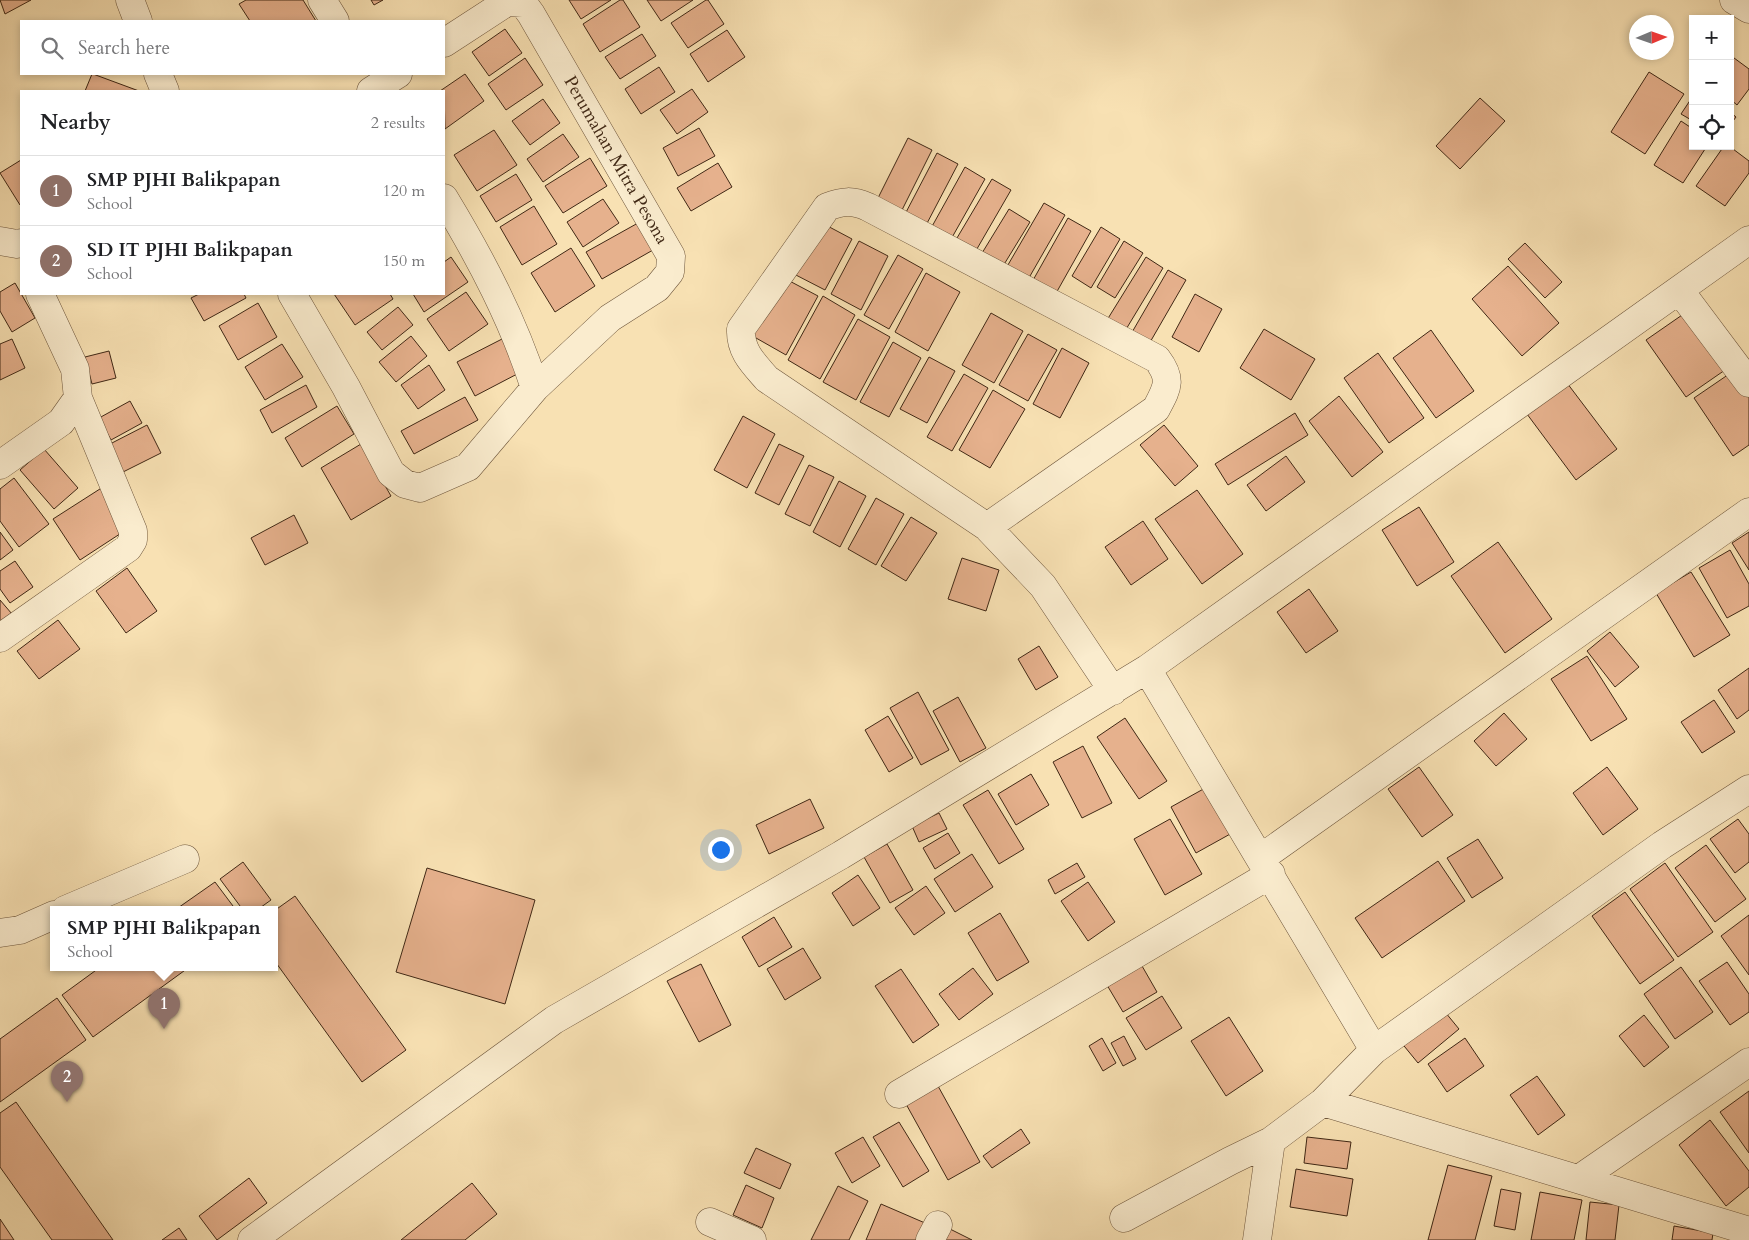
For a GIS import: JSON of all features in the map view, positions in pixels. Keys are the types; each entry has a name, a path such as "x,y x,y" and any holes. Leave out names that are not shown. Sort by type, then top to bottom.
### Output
{"street":[{"path":"130,0 138,20"},
{"path":"322,0 334,20"},
{"path":"1734,0 1749,9"},
{"name":"Perumahan Mitra Pesona","path":"293,295 346,387 391,473 405,484 420,488 468,467 535,388 610,318 657,288 670,272 671,256 536,22 522,3 507,2 445,42"},
{"path":"158,75 165,90"},
{"path":"445,200 476,251 520,341 535,388"},
{"path":"987,527 1156,409 1168,386 1165,369 1157,359 868,207 854,201 841,202 827,207 741,329 740,343 748,358 767,379 987,527 1043,586 1113,691"},
{"path":"252,1240 554,1020 841,856 1147,669 1749,240"},
{"path":"1680,291 1749,382"},
{"path":"0,638 128,548 132,540 133,531 78,398 75,369 40,295"},
{"path":"0,464 61,422 78,398"},
{"path":"899,1094 1266,866 1749,512"},
{"path":"1147,669 1374,1050"},
{"path":"1124,1218 1238,1156 1271,1141 1323,1102 1374,1050 1662,846 1749,789"},
{"path":"74,906 185,859"},
{"path":"0,933 20,930 50,917"},
{"path":"1579,1179 1749,1062"},
{"path":"1323,1102 1749,1231"},
{"path":"1257,1240 1271,1141"},
{"path":"710,1222 752,1240"}],"building":[{"path":"0,0 31,0 5,14"},
{"path":"246,0 303,0 315,20 249,20 239,4"},
{"path":"371,0 383,0 374,5"},
{"path":"569,0 611,0 581,19"},
{"path":"620,0 623,0 640,27 600,52 583,24"},
{"path":"647,0 693,0 661,21"},
{"path":"708,0 724,24 688,48 671,23"},
{"path":"505,29 522,53 489,76 472,52"},
{"path":"727,30 745,57 708,82 690,54"},
{"path":"642,34 656,56 620,79 605,57"},
{"path":"525,58 543,85 506,110 488,84"},
{"path":"1734,58 1749,69 1749,89 1737,105 1734,102"},
{"path":"659,67 675,92 641,114 625,89"},
{"path":"1649,72 1684,94 1645,154 1611,132"},
{"path":"465,74 484,101 445,129 445,90 441,90"},
{"path":"92,75 96,75 136,90 85,90"},
{"path":"692,89 708,112 677,134 660,110"},
{"path":"1480,98 1505,121 1460,169 1436,146"},
{"path":"543,99 560,123 530,145 512,121"},
{"path":"1689,102 1689,119 1681,114"},
{"path":"1681,121 1689,126 1689,150 1704,150 1683,183 1654,165"},
{"path":"699,128 715,156 678,176 663,148"},
{"path":"494,130 517,165 477,191 454,155"},
{"path":"563,134 579,157 543,182 527,159"},
{"path":"908,138 932,150 898,218 874,206"},
{"path":"1721,150 1734,150 1749,161 1749,173 1725,206 1696,186"},
{"path":"937,153 958,164 924,229 903,218"},
{"path":"590,158 607,186 563,213 545,186"},
{"path":"20,161 20,205 0,173"},
{"path":"718,163 732,187 691,211 677,188"},
{"path":"965,167 985,179 950,241 930,230"},
{"path":"516,174 532,200 496,222 480,196"},
{"path":"992,179 1011,190 974,254 954,243"},
{"path":"603,199 619,223 583,247 567,222"},
{"path":"1044,203 1065,215 1026,283 1005,270"},
{"path":"534,206 557,244 522,265 500,227"},
{"path":"1009,209 1030,222 1000,271 979,258"},
{"path":"1068,218 1091,231 1055,295 1032,282"},
{"path":"820,222 852,239 825,290 792,273"},
{"path":"638,223 653,250 602,279 586,252"},
{"path":"1101,227 1120,239 1091,288 1072,276"},
{"path":"859,241 888,256 861,310 831,294"},
{"path":"1124,241 1143,253 1115,298 1097,287"},
{"path":"1525,243 1562,282 1545,298 1508,259"},
{"path":"571,248 595,286 555,312 531,273"},
{"path":"898,255 923,269 889,329 864,315"},
{"path":"451,257 468,282 424,312 414,295 445,295 445,261"},
{"path":"1146,257 1163,268 1125,331 1107,320"},
{"path":"1508,266 1559,323 1522,356 1472,299"},
{"path":"1168,270 1186,280 1149,344 1131,334"},
{"path":"926,273 960,292 928,351 895,332"},
{"path":"780,276 818,296 786,355 749,334"},
{"path":"15,283 20,295 22,295 35,318 12,332 0,311 0,292"},
{"path":"466,292 488,324 449,351 427,319"},
{"path":"1195,294 1222,309 1199,352 1172,337"},
{"path":"197,295 244,295 246,298 204,321 191,298"},
{"path":"335,295 391,295 393,299 355,325"},
{"path":"823,296 855,315 820,379 788,360"},
{"path":"258,303 277,337 238,360 219,326"},
{"path":"398,307 413,325 382,350 367,332"},
{"path":"991,313 1023,331 994,383 962,365"},
{"path":"1685,313 1725,370 1686,397 1646,340"},
{"path":"858,319 890,337 856,400 823,382"},
{"path":"1264,329 1315,359 1291,400 1240,368"},
{"path":"1431,330 1474,391 1436,418 1393,358"},
{"path":"1028,334 1057,350 1028,401 999,385"},
{"path":"411,336 427,356 396,382 379,362"},
{"path":"504,338 521,372 475,396 457,362"},
{"path":"12,339 25,368 0,380 0,344"},
{"path":"893,342 921,358 889,417 860,402"},
{"path":"282,344 303,377 265,400 245,367"},
{"path":"1062,348 1089,363 1060,418 1033,404"},
{"path":"109,351 116,378 92,384 85,357"},
{"path":"1378,353 1424,418 1389,443 1344,378"},
{"path":"929,357 955,371 927,423 900,409"},
{"path":"429,365 445,390 418,409 401,385"},
{"path":"1735,370 1749,392 1749,445 1733,456 1694,398"},
{"path":"964,374 988,388 952,451 927,437"},
{"path":"1564,379 1617,449 1576,480 1524,410"},
{"path":"306,385 317,407 272,433 260,410"},
{"path":"993,390 1025,409 990,468 959,450"},
{"path":"1339,396 1383,452 1352,477 1309,421"},
{"path":"465,397 478,420 414,454 401,431"},
{"path":"130,401 142,423 111,440 99,418"},
{"path":"337,406 354,434 302,467 285,438"},
{"path":"1295,413 1308,435 1228,485 1215,464"},
{"path":"743,416 775,434 747,488 714,470"},
{"path":"147,425 161,453 123,472 110,444"},
{"path":"1164,425 1198,466 1175,486 1140,445"},
{"path":"361,444 391,496 351,520 321,468"},
{"path":"779,444 804,456 779,505 755,493"},
{"path":"44,449 78,488 54,509 20,470"},
{"path":"1286,456 1305,482 1266,511 1247,485"},
{"path":"809,465 834,477 810,526 785,514"},
{"path":"14,478 49,524 19,547 0,521 0,489"},
{"path":"839,481 866,496 840,547 813,532"},
{"path":"103,487 129,528 80,560 53,519"},
{"path":"1197,490 1243,554 1202,584 1155,519"},
{"path":"876,498 904,514 876,565 848,549"},
{"path":"1419,507 1454,562 1417,586 1382,530"},
{"path":"294,515 308,543 265,565 251,538"},
{"path":"911,517 937,533 906,581 881,566"},
{"path":"1143,521 1168,559 1131,585 1105,547"},
{"path":"0,532 13,550 0,560"},
{"path":"1749,532 1749,570 1732,543"},
{"path":"1498,542 1552,619 1505,653 1451,576"},
{"path":"1730,550 1749,584 1749,606 1727,618 1699,568"},
{"path":"962,558 999,570 986,611 948,599"},
{"path":"15,561 33,587 10,603 0,589 0,571"},
{"path":"127,568 157,611 126,633 96,591"},
{"path":"1691,572 1730,635 1694,657 1656,593"},
{"path":"1309,589 1338,631 1306,653 1277,612"},
{"path":"0,600 12,614 0,625"},
{"path":"58,620 80,649 39,679 17,651"},
{"path":"1610,632 1639,667 1615,687 1587,651"},
{"path":"1039,646 1058,677 1036,690 1018,659"},
{"path":"1587,656 1627,719 1591,741 1551,679"},
{"path":"1749,668 1749,710 1737,719 1718,690"},
{"path":"918,692 949,750 921,765 890,708"},
{"path":"958,697 986,748 960,762 933,711"},
{"path":"1714,700 1735,732 1702,753 1681,722"},
{"path":"1504,713 1527,739 1496,766 1474,741"},
{"path":"888,716 913,758 889,772 865,730"},
{"path":"1125,718 1167,781 1139,799 1097,737"},
{"path":"1083,746 1112,803 1082,818 1053,762"},
{"path":"1419,767 1453,815 1422,837 1388,789"},
{"path":"1607,767 1638,809 1603,835 1573,793"},
{"path":"1031,774 1049,805 1016,825 998,794"},
{"path":"1207,787 1232,833 1196,853 1171,807"},
{"path":"988,790 1024,849 999,864 963,805"},
{"path":"810,799 824,828 769,854 756,825"},
{"path":"939,813 947,829 919,842 912,826"},
{"path":"1170,819 1202,874 1165,895 1134,839"},
{"path":"1738,819 1749,834 1749,862 1735,873 1710,839"},
{"path":"948,833 960,853 935,869 923,848"},
{"path":"1478,839 1503,878 1472,898 1447,858"},
{"path":"887,844 913,890 890,903 864,857"},
{"path":"1706,845 1746,899 1715,922 1675,868"},
{"path":"972,854 993,887 955,912 934,879"},
{"path":"1438,861 1465,901 1382,958 1355,918"},
{"path":"243,862 271,900 263,906 240,906 220,879"},
{"path":"1077,863 1085,877 1055,894 1048,880"},
{"path":"1665,863 1713,932 1678,957 1630,889"},
{"path":"427,868 535,900 505,1004 396,972"},
{"path":"858,875 880,908 853,926 832,893"},
{"path":"215,882 233,906 181,906"},
{"path":"1088,882 1115,922 1088,941 1061,901"},
{"path":"926,886 945,913 914,935 895,908"},
{"path":"1625,892 1674,960 1640,984 1592,916"},
{"path":"295,896 406,1050 362,1082 278,966 278,908"},
{"path":"1000,913 1029,962 997,981 968,933"},
{"path":"1749,915 1749,975 1721,936"},
{"path":"774,917 792,947 759,967 742,937"},
{"path":"803,948 821,978 785,1000 767,969"},
{"path":"1138,959 1157,992 1123,1012 1104,980"},
{"path":"1727,962 1749,994 1749,1012 1730,1025 1699,981"},
{"path":"701,964 731,1025 699,1042 667,981"},
{"path":"1681,967 1713,1012 1675,1039 1644,994"},
{"path":"973,968 993,994 959,1020 939,994"},
{"path":"901,969 939,1025 913,1043 875,986"},
{"path":"95,971 184,971 93,1037 62,995"},
{"path":"1162,996 1182,1028 1146,1050 1126,1018"},
{"path":"57,998 86,1040 0,1102 0,1039"},
{"path":"1441,1007 1459,1029 1418,1063 1400,1041"},
{"path":"1644,1015 1669,1047 1644,1067 1619,1036"},
{"path":"1229,1017 1263,1071 1226,1096 1191,1041"},
{"path":"1124,1036 1136,1059 1123,1066 1111,1043"},
{"path":"1102,1038 1116,1063 1103,1071 1089,1046"},
{"path":"1465,1038 1484,1066 1447,1092 1428,1064"},
{"path":"1537,1076 1565,1115 1538,1135 1510,1095"},
{"path":"938,1086 980,1162 948,1180 906,1104"},
{"path":"1749,1091 1749,1153 1720,1112"},
{"path":"16,1102 113,1240 52,1240 0,1167 0,1113"},
{"path":"1710,1120 1749,1171 1749,1187 1726,1206 1679,1145"},
{"path":"899,1122 929,1171 903,1187 873,1137"},
{"path":"1021,1129 1030,1143 992,1168 983,1156"},
{"path":"863,1137 880,1166 852,1183 835,1153"},
{"path":"1307,1137 1351,1142 1347,1169 1304,1163"},
{"path":"756,1148 791,1164 780,1189 744,1173"},
{"path":"1448,1165 1492,1176 1475,1240 1428,1240"},
{"path":"1296,1169 1353,1179 1347,1216 1290,1207"},
{"path":"249,1178 267,1203 217,1240 199,1216"},
{"path":"472,1183 497,1214 465,1240 401,1240"},
{"path":"746,1185 774,1198 762,1228 733,1215"},
{"path":"838,1186 868,1201 849,1240 811,1240"},
{"path":"1501,1189 1521,1193 1515,1230 1494,1226"},
{"path":"1540,1192 1582,1200 1574,1240 1531,1240"},
{"path":"1590,1202 1619,1205 1615,1240 1586,1240"},
{"path":"881,1204 925,1223 918,1240 866,1240"},
{"path":"0,1219 14,1240 0,1240"},
{"path":"1674,1226 1713,1233 1712,1240 1672,1240"},
{"path":"179,1228 187,1240 162,1240"},
{"path":"950,1229 972,1240 944,1240"}],"place":[{"name":"SMP PJHI Balikpapan","path":"164,1029"},
{"name":"SD IT PJHI Balikpapan","path":"67,1102"}]}
